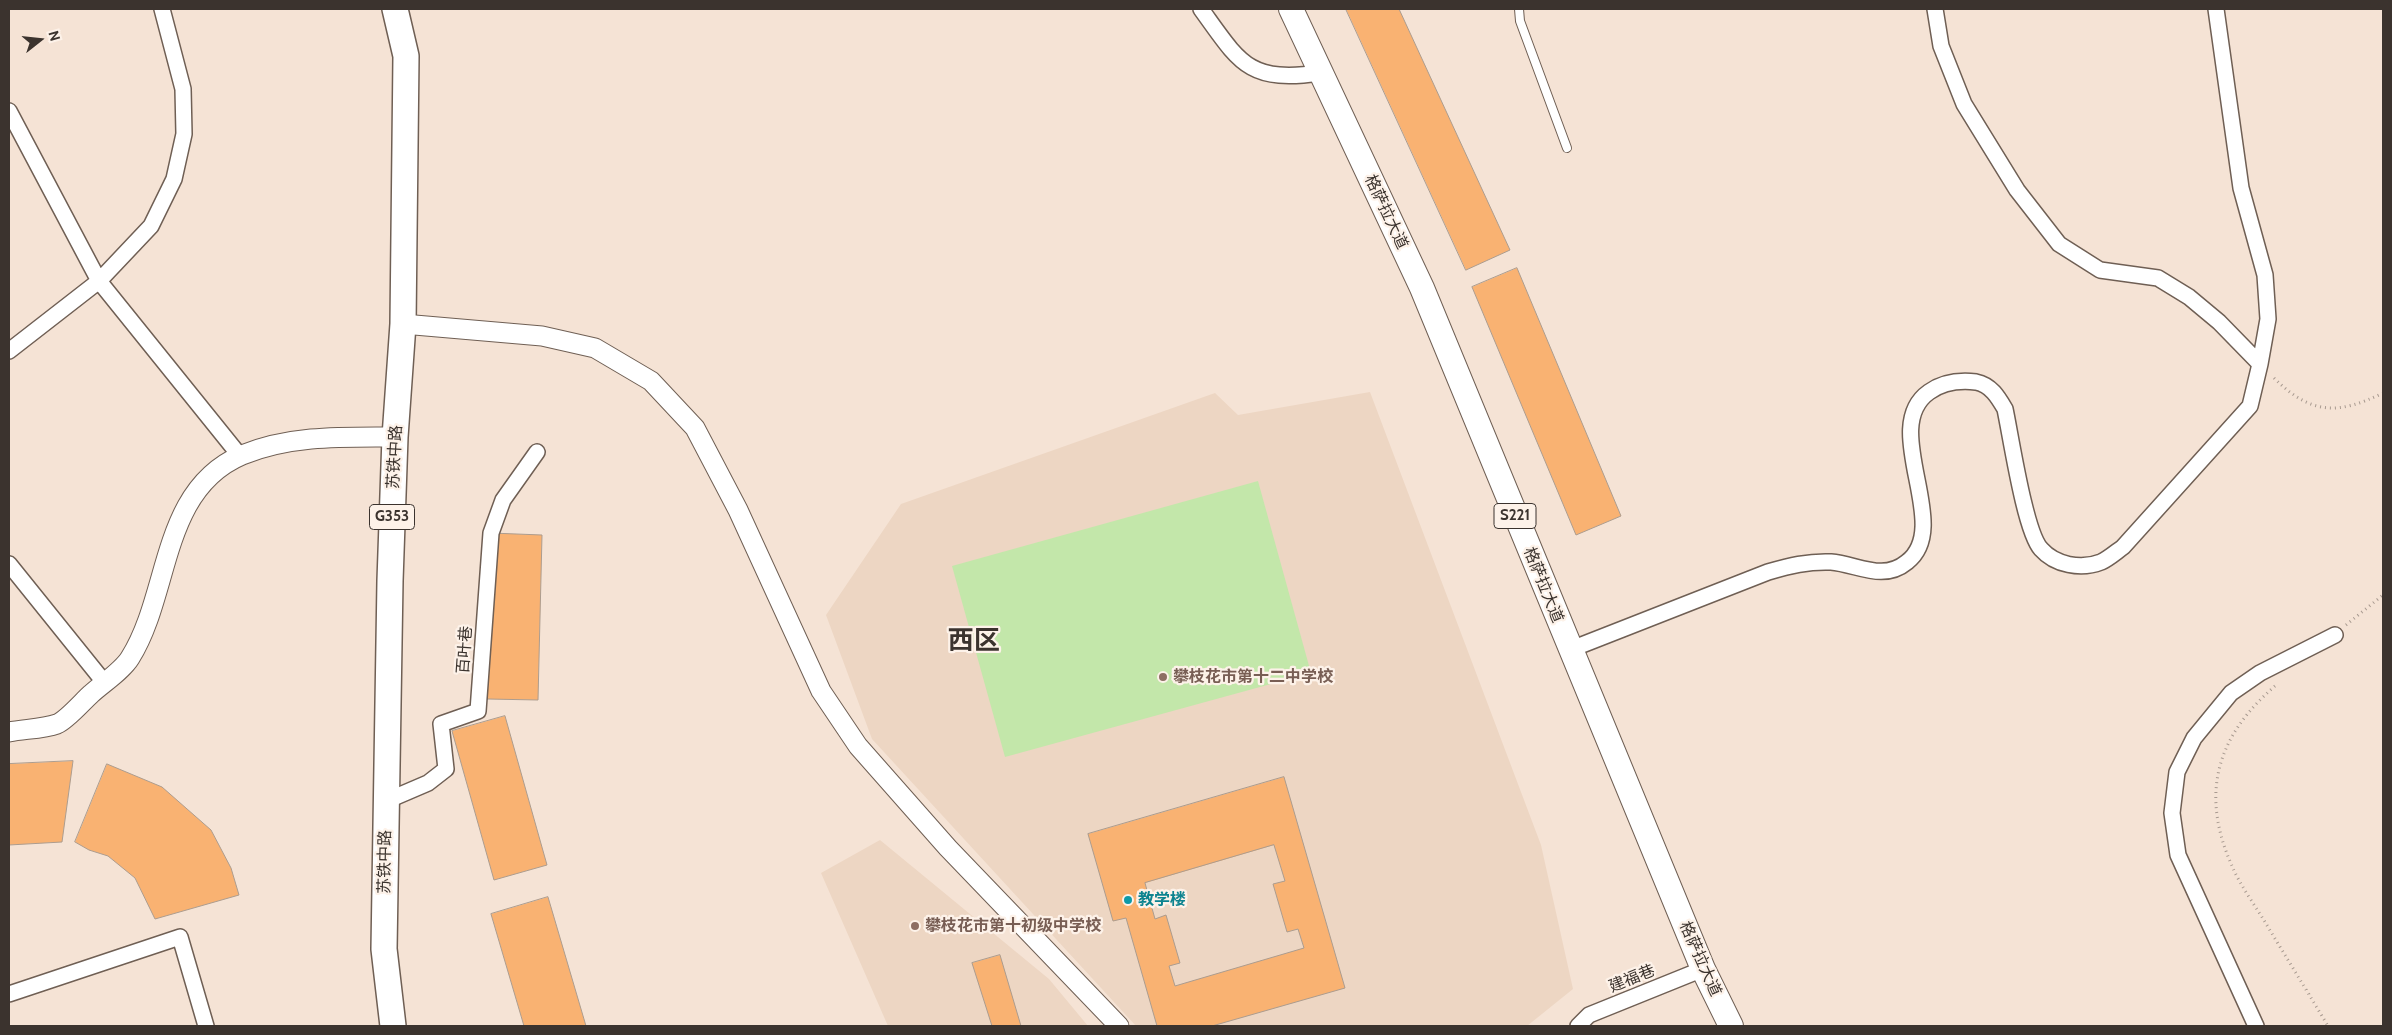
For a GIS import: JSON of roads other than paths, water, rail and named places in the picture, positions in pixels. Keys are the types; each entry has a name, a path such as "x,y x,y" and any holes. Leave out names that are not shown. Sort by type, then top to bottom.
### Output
{"highway":[{"name":"苏铁中路","path":"393,1026 384,949 390,581 395,437 403,324 406,56 395,9"}],"main road":[{"name":"格萨拉大道","path":"1291,9 1422,288 1569,650 1703,970 1731,1026"}],"street":[{"path":"9,351 99,281 151,226 174,179 184,134 183,89 162,9"},
{"path":"1201,9 1234,54 1259,72 1290,77 1320,73"},
{"path":"1935,9 1941,46 1964,104 2016,190 2059,244 2100,270 2158,278 2189,297 2219,322 2260,364"},
{"path":"1569,650 1768,572 1801,562 1833,562 1867,571 1890,571 1908,562 1920,546 1924,524 1910,446 1912,420 1920,398 1936,387 1961,380 1980,383 1996,393 2004,410 2030,526 2040,549 2058,562 2080,566 2101,562 2123,547 2250,406 2268,319 2265,275 2241,188 2216,9"},
{"path":"9,110 99,281 240,456"},
{"path":"403,324 542,336 595,348 651,381 695,428 738,510 821,691 858,746 948,848 1119,1026"},
{"path":"9,732 59,724 130,660 146,626 171,542 188,504 211,475 240,456 275,444 317,438 395,437"},
{"name":"百叶巷","path":"386,801 428,783 446,769 441,724 478,711 490,533 503,500 537,452"},
{"path":"9,564 104,682"},
{"path":"2256,1026 2178,855 2172,813 2177,772 2194,738 2232,693 2260,672 2335,635"},
{"path":"9,994 180,937 206,1026"},
{"name":"建福巷","path":"1578,1026 1589,1015 1703,970"}],"lane":[{"path":"1518,9 1520,21 1567,148"}],"place":[{"name":"攀枝花市第十二中学校","path":"1163,677"},
{"name":"教学楼","path":"1128,900"},
{"name":"攀枝花市第十初级中学校","path":"915,926"}],"district":[{"name":"西区","path":"974,641"}]}
